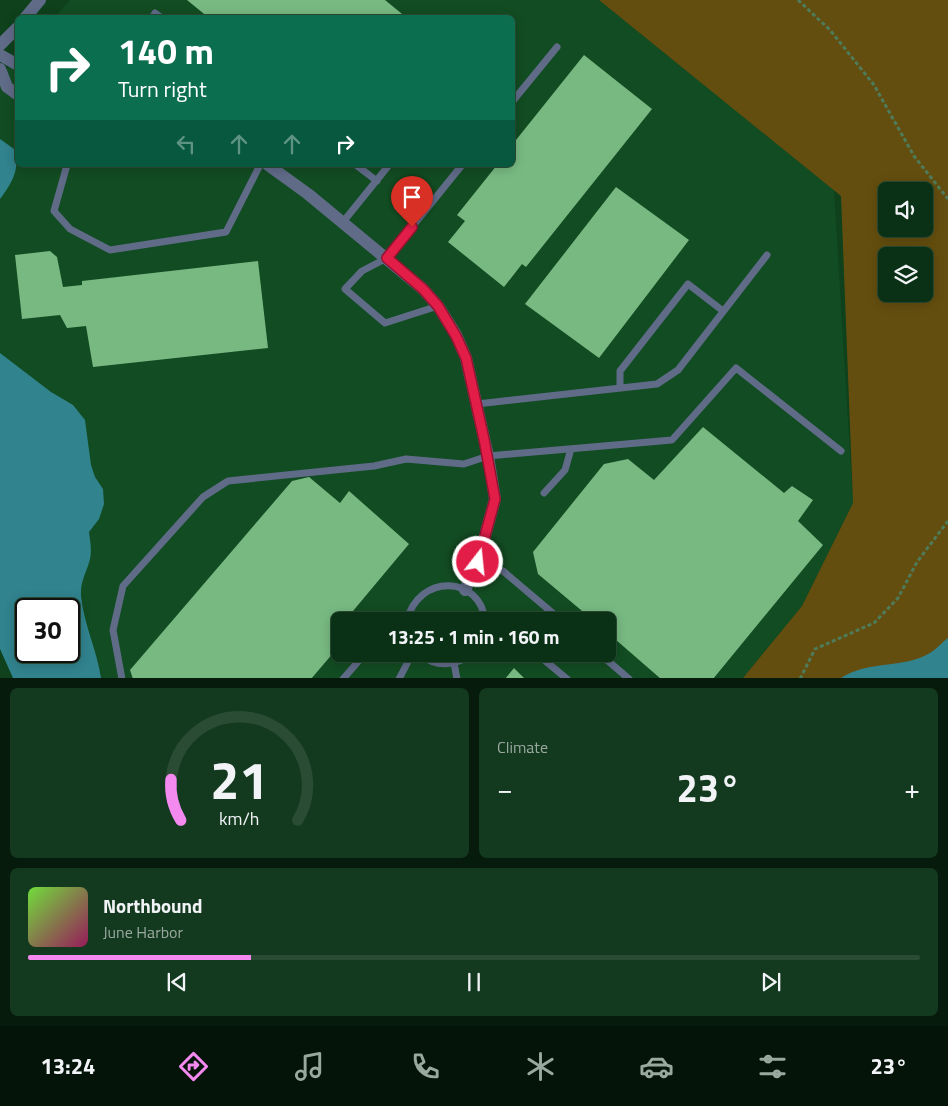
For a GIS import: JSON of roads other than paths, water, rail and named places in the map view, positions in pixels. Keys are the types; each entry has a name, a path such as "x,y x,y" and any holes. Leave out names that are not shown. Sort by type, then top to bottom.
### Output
{"street":[{"path":"28,15 40,0"},
{"path":"0,45 15,30"},
{"path":"0,56 15,64"},
{"path":"0,68 7,87 15,93"},
{"path":"271,167 344,222 423,289 438,306 456,336 466,358 488,456 495,499 478,562 465,590"}],"lane":[{"path":"515,98 557,47"},
{"path":"65,167 54,211 70,229 110,250 226,232 259,167"},
{"path":"358,167 376,181"},
{"path":"344,222 387,167"},
{"path":"438,306 385,323 345,289 362,271 387,258 460,167"},
{"path":"477,404 657,384 678,370 767,255"},
{"path":"620,387 620,372 688,284 723,311"},
{"path":"122,678 113,630 124,586 203,497 228,481 374,466 406,459 464,464 488,456 672,440 736,368 841,451"},
{"path":"544,493 565,470 571,449"},
{"path":"478,562 503,571 551,612"},
{"path":"410,612 413,604 427,590 439,586 452,586 465,590 474,597 483,612"},
{"path":"343,678 358,662"},
{"path":"399,678 408,662"},
{"path":"432,662 454,664 458,662"},
{"path":"547,662 567,678"},
{"path":"610,662 629,678"},
{"path":"454,664 457,678"}],"water":[{"path":"0,139 14,149 16,169 12,181 0,199"},
{"path":"0,353 51,392 73,405 85,420 91,465 95,477 103,489 104,504 99,519 89,532 91,556 81,591 85,617 101,678 13,678 0,649"},
{"path":"948,638 948,678 841,678 851,672 862,669 920,658 933,651"}]}
